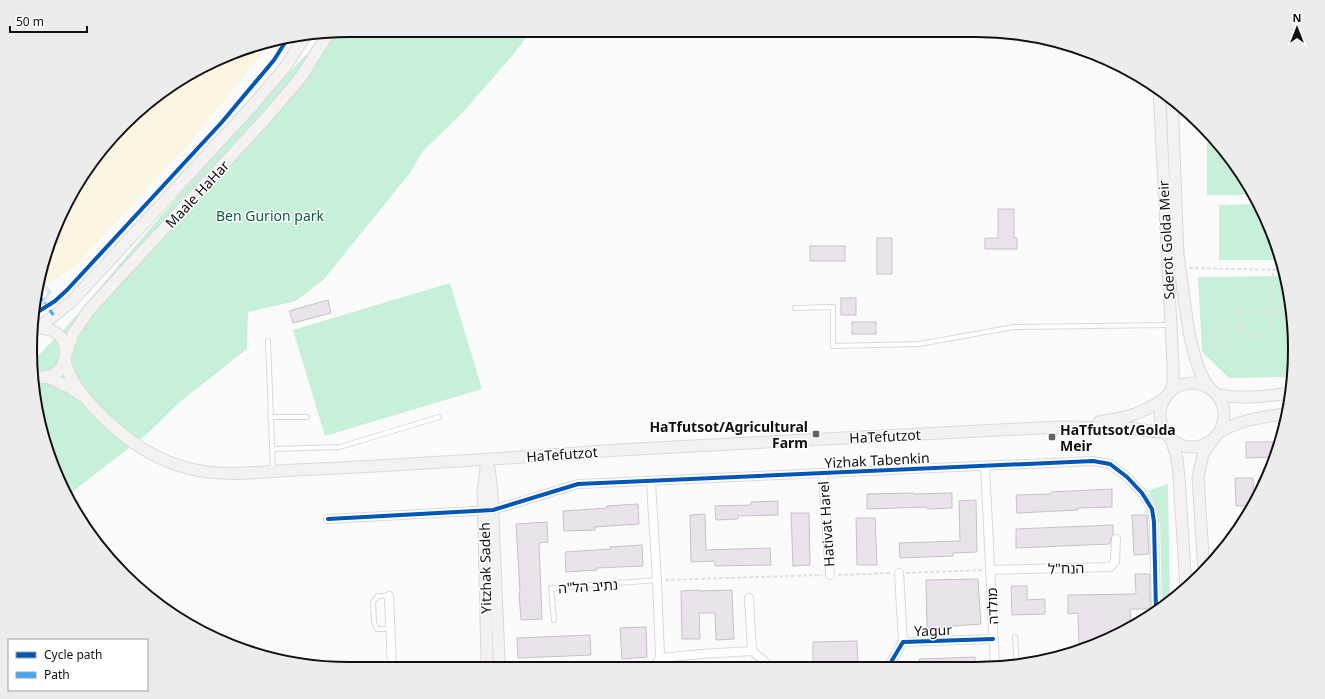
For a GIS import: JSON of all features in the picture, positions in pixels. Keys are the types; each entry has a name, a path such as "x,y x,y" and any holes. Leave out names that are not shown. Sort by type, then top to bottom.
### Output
{"main road":[{"name":"Maale HaHar","path":"66,357 73,334 89,310 267,117 301,77 325,38"},
{"name":"Maale HaHar","path":"38,327 72,301 232,130 286,66 302,41"},
{"name":"Sderot Golda Meir","path":"1159,97 1173,366 1168,395"},
{"name":"Sderot Golda Meir","path":"1172,107 1178,255 1193,350 1203,380 1213,392"},
{"name":"HaTefutzot","path":"38,329 42,328 54,332 63,341 68,372 73,381 88,401 109,422 132,441 158,457 189,468 208,472 233,473 487,460 618,450 1059,427 1128,428 1168,436"},
{"path":"39,377 58,371 66,357"},
{"name":"HaTefutzot","path":"39,378 69,387 88,401"},
{"path":"1186,580 1177,458 1168,436 1161,424 1161,406 1168,395 1180,386 1190,383 1200,384 1213,392 1230,398 1284,394"},
{"path":"1203,563 1198,478 1203,454 1224,422 1222,403 1213,392"},
{"name":"HaTefutzot","path":"1059,427 1133,416 1152,407 1168,395"},
{"path":"1168,436 1178,444 1187,447 1196,447 1205,445 1228,427 1242,422 1281,415"},
{"name":"Yitzhak Sadeh","path":"486,662 488,510 491,482 487,460"},
{"name":"Yitzhak Sadeh","path":"488,510 499,662"}],"street":[{"name":"Yizhak Tabenkin","path":"328,519 488,510 578,484 651,482 1093,461 1110,464 1127,477 1142,493 1152,509 1154,522 1156,604"},
{"name":"מולדה","path":"985,466 995,661"},
{"name":"Hativat Harel","path":"823,474 830,575"},
{"path":"651,482 660,658 657,662"},
{"name":"הנח\"ל","path":"990,570 1110,567 1115,562 1116,539"},
{"path":"899,573 903,642"},
{"path":"389,596 392,662"},
{"path":"749,598 752,651"},
{"name":"Yagur","path":"891,662 903,642 993,639"},
{"path":"660,658 752,651 765,662"}],"lane":[{"path":"795,308 833,307 833,346 919,344 1014,327 1170,325"},
{"path":"268,341 273,471"},
{"path":"270,418 307,417"},
{"path":"272,449 340,447 439,417"},
{"name":"נתיב הל\"ה","path":"554,620 551,588 657,580"},
{"path":"389,596 378,596 373,602 374,622 377,629 390,628"},
{"path":"1014,637 1016,659"}],"path":[{"path":"1180,268 1277,270"},
{"path":"1271,330 1273,270"},
{"path":"1234,310 1285,311"},
{"path":"1236,364 1240,310"},
{"path":"1232,326 1257,338"}],"green space":[{"name":"Ben Gurion park","path":"350,37 527,37 465,110 423,151 410,173 324,279 296,301 248,312 247,349 181,401 147,434 72,493 61,469 48,430 40,390 37,357 69,324 164,212 282,80 321,39"},
{"path":"1207,140 1223,159 1247,195 1207,195"},
{"path":"1252,204 1264,230 1274,260 1219,260 1219,205"},
{"path":"1279,276 1282,289 1287,329 1288,350 1286,377 1229,378 1202,352 1198,277"},
{"path":"450,283 482,389 325,436 293,330"},
{"path":"1168,484 1170,594 1162,600 1160,524 1157,508 1148,491"}],"sand":[{"path":"266,49 189,144 73,268 44,286 54,249 69,211 90,176 115,143 143,115 159,102 193,79 230,61"}],"building":[{"path":"998,209 1014,209 1014,238 1017,238 1017,249 985,249 985,238 998,238"},
{"path":"877,238 892,238 892,274 877,274"},
{"path":"810,246 845,246 845,261 810,261"},
{"path":"841,298 856,298 856,315 841,315"},
{"path":"328,300 331,313 293,323 289,311"},
{"path":"852,322 876,322 876,334 852,334"},
{"path":"1246,442 1273,442 1268,457 1246,458"},
{"path":"1235,478 1253,478 1254,492 1246,506 1236,506"},
{"path":"1112,489 1112,507 1017,513 1016,495"},
{"path":"952,493 952,508 927,509 927,507 867,509 867,494"},
{"path":"976,500 977,552 953,553 953,556 900,558 899,543 960,541 959,501"},
{"path":"778,501 778,515 738,516 738,519 716,520 715,506 751,505 751,502"},
{"path":"638,504 639,524 595,527 595,530 564,531 563,511"},
{"path":"791,513 809,513 810,565 793,566"},
{"path":"705,514 706,550 770,548 771,565 715,566 715,561 691,562 690,515"},
{"path":"1132,515 1147,515 1149,554 1134,555"},
{"path":"856,518 875,518 877,565 857,565"},
{"path":"547,522 548,542 539,543 542,619 521,620 516,524"},
{"path":"1113,525 1113,534 1110,544 1016,548 1016,529"},
{"path":"642,545 643,566 597,568 597,570 566,572 565,552"},
{"path":"1135,574 1150,574 1150,608 1130,609 1131,621 1114,630 1079,644 1078,613 1068,614 1068,595 1136,594"},
{"path":"978,579 981,624 927,628 926,580"},
{"path":"1011,586 1027,586 1027,600 1045,599 1045,614 1012,615"},
{"path":"732,590 734,639 716,640 715,613 699,613 700,639 682,639 681,591"},
{"path":"646,627 647,657 622,659 620,628"},
{"path":"590,635 591,655 518,658 517,638"},
{"path":"857,641 858,662 813,662 813,642"},
{"path":"975,657 975,662 919,662 919,659"}],"waterway":[{"path":"41,305 50,292 44,285"}],"marked path":[{"path":"41,299 54,316"}],"cycle path":[{"path":"40,311 55,301 67,290 222,122 274,60 284,44"},
{"path":"328,519 493,510 578,484 1093,461 1110,464 1127,477 1142,493 1152,509 1154,522 1156,604"},
{"path":"891,662 903,642 993,639"}],"place":[{"name":"HaTfutsot/Agricultural Farm","path":"816,434"},
{"name":"HaTfutsot/Golda Meir","path":"1052,437"}]}
